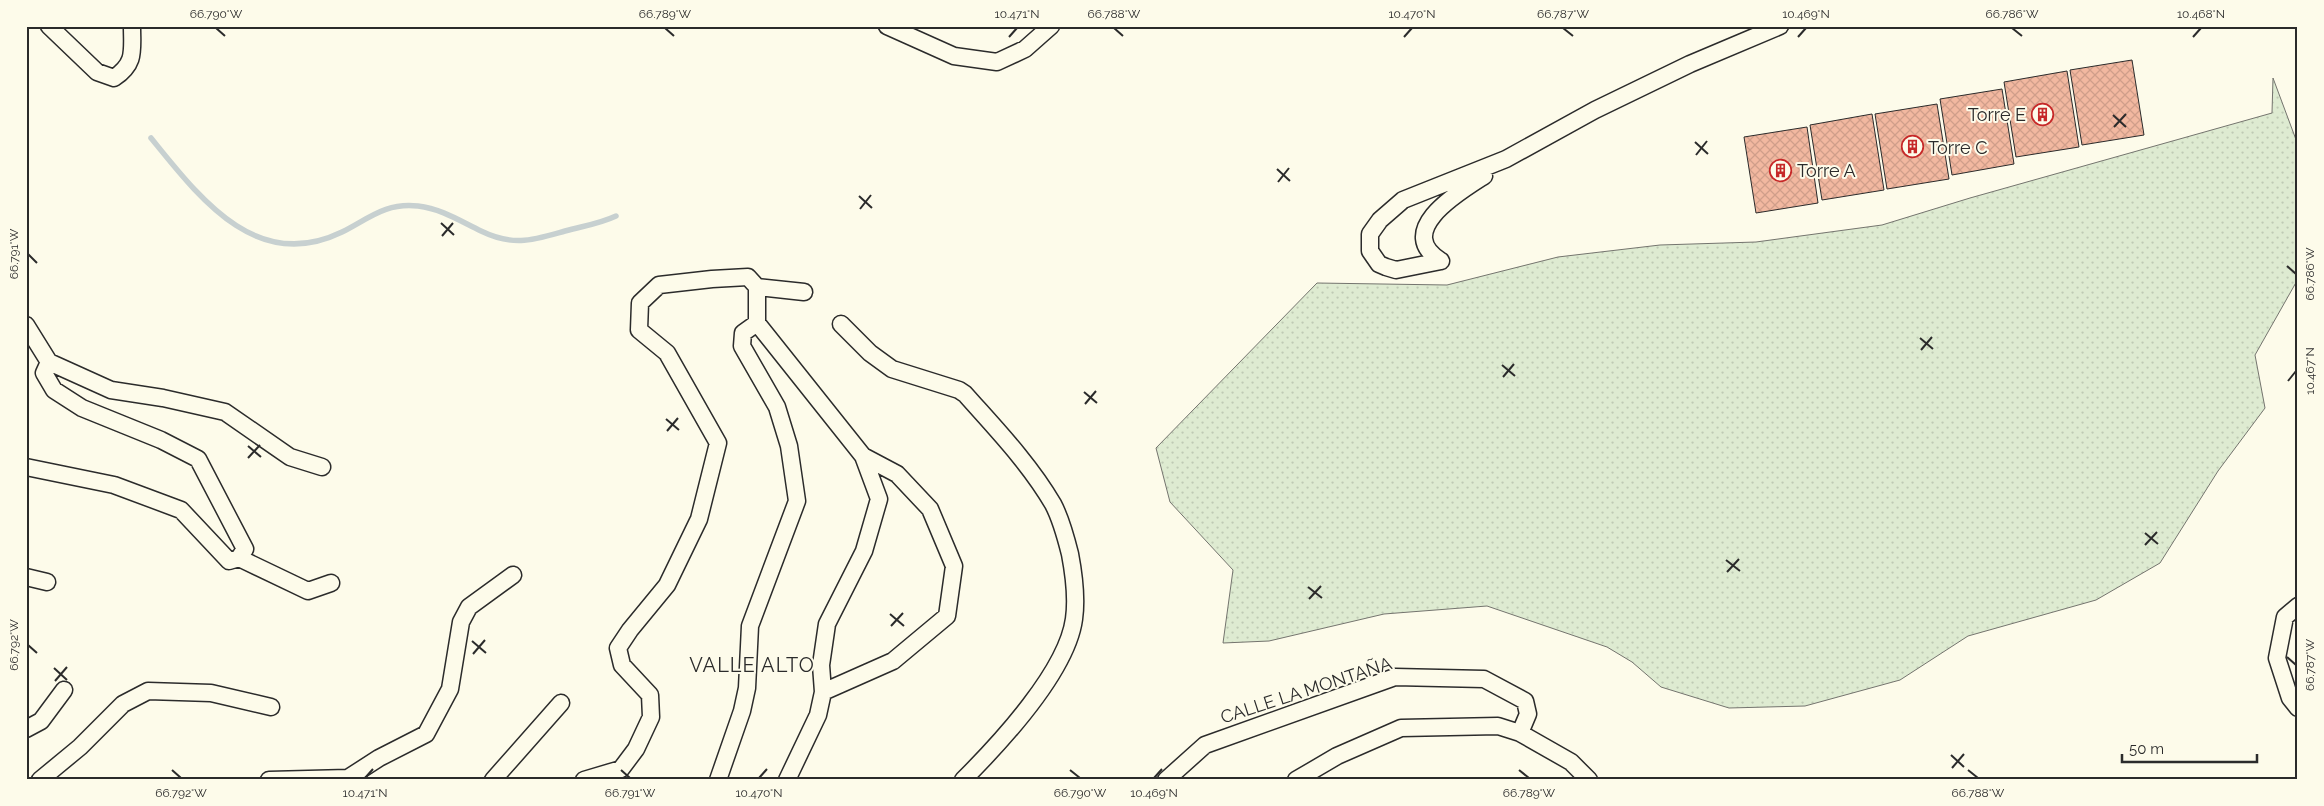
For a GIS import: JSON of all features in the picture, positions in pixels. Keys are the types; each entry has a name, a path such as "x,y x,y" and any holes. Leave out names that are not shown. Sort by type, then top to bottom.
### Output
{"street":[{"path":"49,26 97,72 114,78 127,69 132,52 132,26"},
{"path":"886,26 954,56 997,62 1025,50 1050,26"},
{"path":"1506,159 1403,200 1380,220 1370,234 1370,251 1374,258 1379,264 1396,270 1441,261 1425,248 1424,239 1430,220 1450,199 1506,159 1595,110 1690,64 1780,26"},
{"path":"584,780 621,769 636,750 650,717 650,695 622,665 618,648 630,630 667,585 699,519 718,443 667,353 639,330 640,303 659,285 712,279 748,277 757,287 804,292"},
{"path":"757,287 757,323 863,456 879,499 864,552 827,624 821,665 823,692 818,715 788,780"},
{"path":"718,780 742,711 747,688 750,626 798,500 789,446 777,407 742,346 743,333 757,323"},
{"path":"841,324 870,353 892,368 965,394 1017,452 1053,505 1066,537 1074,575 1074,620 1061,658 1003,740 963,780"},
{"path":"26,325 49,362 111,390 163,398 225,412 290,457 322,467"},
{"path":"49,362 44,373 54,390 82,408 161,440 198,459 244,549 239,558"},
{"path":"823,692 893,661 947,616 954,566 930,509 896,474 863,456"},
{"path":"26,467 114,485 151,497 181,510 229,561 239,558 308,591 331,583"},
{"path":"269,780 348,778 379,758 426,734 450,689 461,622 465,614 469,607 513,575"},
{"path":"26,578 47,582"},
{"path":"2298,606 2285,617 2277,658 2290,698 2298,708"},
{"name":"CALLE LA MONTAÑA","path":"1166,780 1205,745 1395,677 1484,679 1525,701 1528,714 1520,733"},
{"path":"26,728 41,721 64,690"},
{"path":"40,780 80,747 123,704 148,691 211,693 271,707"},
{"path":"493,780 561,703"},
{"path":"1296,780 1337,756 1401,728 1498,726 1520,733 1571,762 1589,780"}],"green space":[{"path":"2273,78 2298,145 2298,279 2255,355 2265,408 2218,471 2160,563 2096,600 1968,636 1900,680 1805,706 1729,708 1661,687 1632,662 1607,647 1487,606 1384,614 1269,641 1223,643 1233,570 1170,502 1156,448 1317,283 1447,285 1558,257 1660,245 1756,242 1882,225 1970,198 2272,113"}],"building":[{"path":"2132,60 2144,135 2082,145 2070,70"},
{"name":"Torre E","path":"2067,71 2079,147 2016,157 2004,82"},
{"path":"2002,89 2014,164 1952,175 1940,99"},
{"name":"Torre C","path":"1937,104 1949,179 1887,189 1875,114"},
{"path":"1872,114 1884,190 1822,200 1810,125"},
{"name":"Torre A","path":"1807,127 1818,203 1756,213 1744,137"}],"waterway":[{"path":"151,138 189,183 210,205 232,223 256,236 283,243 311,242 342,232 387,209 407,205 435,210 493,236 514,240 543,237 616,216"}],"place":[{"name":"Torre E","path":"2042,114"},
{"name":"Torre C","path":"1912,147"},
{"name":"Torre A","path":"1781,170"}],"district":[{"name":"VALLE ALTO","path":"752,665"}]}
